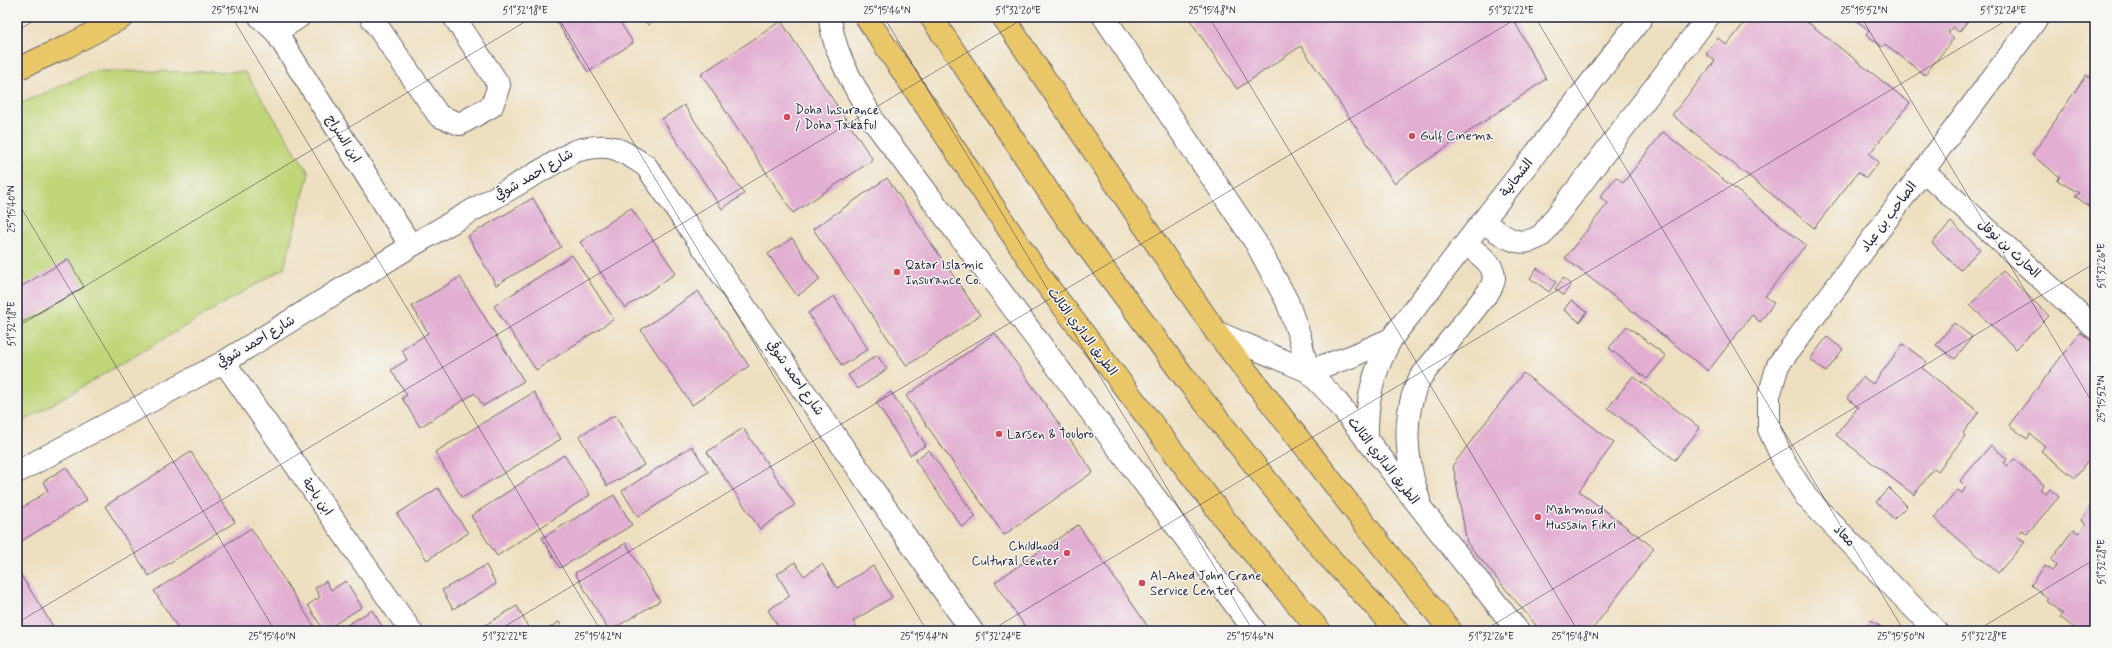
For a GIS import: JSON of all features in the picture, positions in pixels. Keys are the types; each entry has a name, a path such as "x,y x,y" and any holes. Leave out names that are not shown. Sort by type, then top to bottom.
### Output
{"main road":[{"path":"17,69 123,17"},
{"name":"الطريق الدائري الثالث","path":"866,17 1040,276 1226,521 1320,631"},
{"path":"931,17 1070,222 1185,378 1326,554 1398,631"},
{"path":"1003,17 1216,332 1385,550 1451,631"}],"street":[{"name":"ابن السراج","path":"260,17 275,25 410,246"},
{"path":"275,25 299,17"},
{"path":"371,17 439,116 460,124 492,106 499,85 454,17"},
{"path":"830,17 831,28 842,62 874,122 1254,631"},
{"path":"1104,17 1256,243 1287,301 1300,338 1308,371"},
{"name":"الشحانية","path":"1367,441 1367,405 1370,388 1375,371 1391,339 1642,17"},
{"path":"1483,222 1514,241 1525,242 1534,240 1542,235 1708,17"},
{"name":"الصاحب بن عباد","path":"1769,429 1769,396 1778,365 2038,17"},
{"name":"شارع احمد شوقي","path":"17,472 224,362 410,246 575,151 594,146 618,148 646,166 972,631"},
{"name":"الحارث بن نوفل","path":"1924,170 2095,328"},
{"path":"1428,519 1412,480 1409,459 1411,402 1420,378 1493,285 1494,272 1491,265 1466,244"},
{"name":"الطريق الدائري الثالث","path":"1216,332 1308,371 1334,398 1428,519 1518,631"},
{"name":"الشحانية","path":"1308,371 1350,357 1391,339"},
{"name":"ابن باجة","path":"224,362 411,631"},
{"name":"معاذ","path":"1769,429 1784,462 1807,498 1936,631"}],"green space":[{"path":"95,71 245,72 309,173 284,268 17,425 17,105"}],"building":[{"path":"554,17 617,17 633,43 588,72"},
{"path":"642,17 660,17 648,25"},
{"name":"Gulf Cinema","path":"1188,17 1512,17 1546,79 1394,183 1301,46 1237,89"},
{"path":"1749,17 1801,17 1910,103 1869,154 1879,162 1866,178 1858,172 1814,228 1672,115 1715,61 1706,54 1718,38 1727,45"},
{"path":"1852,17 1971,17 1959,32 1952,27 1948,33 1954,38 1925,75 1885,44 1882,47 1866,34 1869,30"},
{"name":"Doha Insurance / Doha Takaful","path":"781,21 873,160 793,213 701,74"},
{"path":"2095,73 2095,211 2075,196 2079,193 2057,180 2060,177 2032,155 2086,75 2091,78"},
{"path":"684,105 744,194 722,209 662,119"},
{"path":"1663,132 1806,245 1765,296 1774,303 1760,322 1752,315 1708,371 1565,258 1608,203 1600,197 1616,177 1623,183"},
{"name":"Qatar Islamic Insurance Co.","path":"887,178 980,315 907,366 813,229"},
{"path":"533,198 561,247 496,285 468,236"},
{"path":"631,208 676,273 625,308 580,242"},
{"path":"1951,222 1980,249 1960,270 1932,243"},
{"path":"792,238 820,280 797,296 768,254"},
{"path":"572,255 614,319 536,370 494,306"},
{"path":"68,259 84,287 23,322 17,312 17,289"},
{"path":"1537,268 1556,282 1549,292 1530,278"},
{"path":"2003,271 2049,316 2016,349 1970,305"},
{"path":"460,277 524,381 483,406 475,393 420,427 402,398 407,395 391,370 407,360 402,350 428,333 412,306"},
{"path":"1563,278 1571,285 1563,295 1555,289"},
{"path":"698,291 749,366 692,405 641,330"},
{"path":"834,296 868,349 842,366 808,313"},
{"path":"1571,300 1587,312 1580,322 1564,310"},
{"path":"1954,323 1972,337 1955,359 1936,345"},
{"path":"1627,326 1666,356 1647,379 1609,348"},
{"path":"2080,332 2095,344 2095,452 2075,478 2041,451 2045,446 2030,434 2027,439 2009,425"},
{"name":"Larsen & Toubro","path":"995,333 1093,472 1004,535 906,396"},
{"path":"1827,337 1843,349 1826,372 1810,359"},
{"path":"1903,344 1927,362 1922,368 1979,412 1963,433 1965,436 1938,471 1934,468 1914,495 1836,435 1858,407 1847,398 1863,377 1873,384"},
{"path":"877,355 887,369 858,389 848,375"},
{"name":"Mahmoud Hussain Fikri","path":"1523,373 1614,443 1579,491 1654,548 1591,631 1541,631 1467,543 1453,465"},
{"path":"1633,376 1700,428 1675,460 1608,408"},
{"path":"534,392 561,439 462,498 435,452"},
{"path":"891,392 926,445 910,455 876,402"},
{"path":"615,415 644,465 607,486 579,436"},
{"path":"743,428 795,505 760,529 707,452"},
{"path":"1991,445 2007,459 2004,463 2008,466 2014,459 2044,485 2040,489 2046,494 2050,489 2059,497 2027,534 2022,530 2017,536 2025,542 1998,573 1934,518 1958,490 1962,493 1966,487 1960,481"},
{"path":"692,446 708,472 638,517 622,491"},
{"path":"929,450 976,517 962,527 915,460"},
{"path":"191,452 235,522 149,576 105,506"},
{"path":"564,455 590,495 497,556 471,516"},
{"path":"66,467 87,500 17,544 17,511 48,491 43,482"},
{"path":"438,488 468,533 427,560 397,514"},
{"path":"1889,488 1907,506 1894,519 1876,502"},
{"path":"614,495 632,525 560,568 542,538"},
{"path":"2093,503 2095,504 2095,631 2078,631 2060,617 2063,614 2046,601 2048,598 2031,585 2045,566 2052,571 2057,565 2051,560 2073,530 2079,533 2086,524 2081,520"},
{"name":"Childhood Cultural Center","path":"1078,525 1151,631 1028,631 995,582"},
{"path":"251,528 317,631 180,631 154,591"},
{"path":"626,543 660,601 609,631 575,573"},
{"path":"795,562 804,576 822,564 837,588 873,566 892,597 853,621 859,631 781,631 768,610 790,596 777,574"},
{"path":"486,565 496,584 453,609 442,590"},
{"path":"17,569 56,631 17,631"},
{"path":"326,581 331,590 346,581 362,607 324,631 308,605 320,597 315,588"},
{"path":"517,606 530,631 475,631"},
{"path":"372,610 385,631 337,631"},
{"path":"1871,620 1877,624 1887,631 1861,631"},
{"path":"559,622 565,631 545,631"},
{"path":"598,627 600,631 592,631"}],"place":[{"name":"Doha Insurance / Doha Takaful","path":"787,117"},
{"name":"Gulf Cinema","path":"1412,136"},
{"name":"Qatar Islamic Insurance Co.","path":"897,272"},
{"name":"Larsen & Toubro","path":"999,434"},
{"name":"Mahmoud Hussain Fikri","path":"1538,517"},
{"name":"Childhood Cultural Center","path":"1067,553"},
{"name":"Al-Ahed John Crane Service Center","path":"1142,583"}]}
